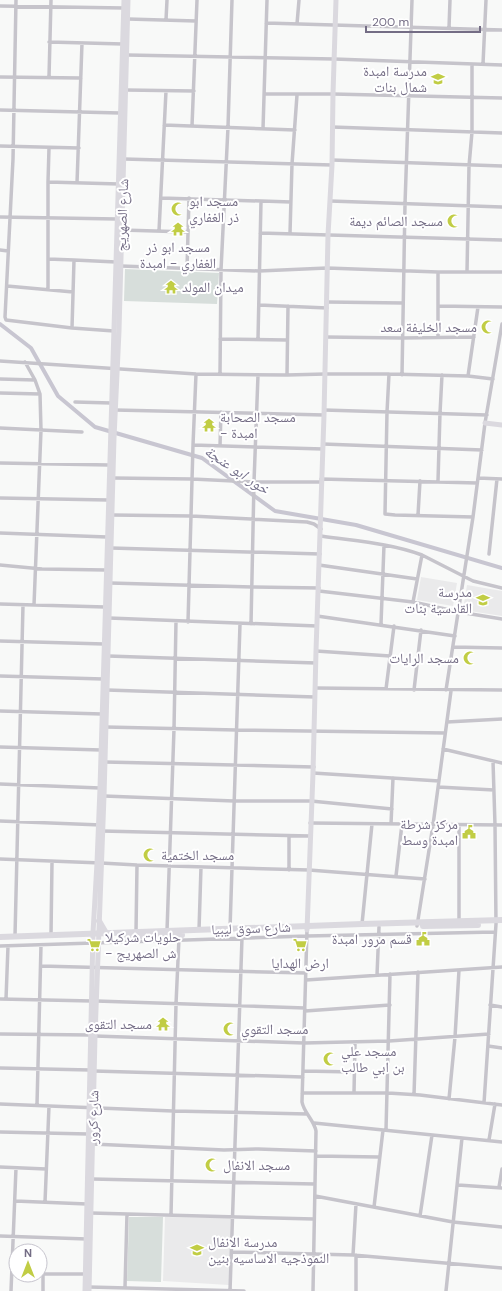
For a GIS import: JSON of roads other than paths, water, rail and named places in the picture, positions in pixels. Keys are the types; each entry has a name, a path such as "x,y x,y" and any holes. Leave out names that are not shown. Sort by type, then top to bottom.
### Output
{"main road":[{"name":"شارع الصهريج","path":"112,429 115,410 114,332 124,0"},
{"name":"شارع الصهريج","path":"112,429 111,403 115,369 121,266 128,0"},
{"path":"307,931 321,536 327,268 332,163 336,0"},
{"path":"485,424 502,424"},
{"path":"96,938 101,827 104,796 113,478 112,429"},
{"path":"101,827 100,788 106,570 109,464 112,437"},
{"path":"96,938 99,921 99,863"},
{"path":"99,921 106,933"},
{"name":"شارع سوق ليبيا","path":"0,937 51,935 96,938 106,933 230,929 307,931 379,930 417,924 460,921 499,922"},
{"name":"شارع سوق ليبيا","path":"0,941 96,938 179,938 307,931 362,924 499,922"},
{"name":"شارع كرور","path":"88,1239 91,1213 92,1179 91,1108 96,938"},
{"name":"شارع كرور","path":"85,1291 88,1239 88,1134 91,1108"},
{"name":"شارع كرور","path":"87,1274 89,1289"}],"street":[{"path":"16,0 15,111 5,317 6,320 114,332"},
{"path":"49,77 51,0"},
{"path":"166,20 167,0"},
{"path":"192,126 197,0"},
{"path":"220,374 221,270 227,162 232,0"},
{"path":"264,128 267,0"},
{"path":"297,24 299,0"},
{"path":"402,375 405,204 412,0"},
{"path":"449,28 450,0"},
{"path":"483,64 486,0"},
{"path":"0,6 124,8"},
{"path":"128,19 196,21"},
{"path":"266,23 502,30"},
{"path":"49,42 123,44"},
{"path":"77,183 82,43"},
{"path":"127,55 334,59 502,65"},
{"path":"467,272 469,166 472,132 472,64"},
{"path":"0,77 81,78"},
{"path":"126,90 194,92"},
{"path":"159,231 166,91"},
{"path":"264,94 472,96 502,98"},
{"path":"290,233 292,164 297,95"},
{"path":"0,110 120,113"},
{"path":"164,125 295,130"},
{"path":"332,127 502,133"},
{"path":"0,146 79,148"},
{"path":"48,290 49,148"},
{"path":"124,159 292,164 407,163 502,166"},
{"path":"48,182 118,184"},
{"path":"161,198 291,202"},
{"path":"186,269 189,198"},
{"path":"258,339 261,201"},
{"path":"330,201 502,207"},
{"path":"0,217 117,219"},
{"path":"122,230 188,232"},
{"path":"260,233 502,240"},
{"path":"0,250 8,250"},
{"path":"48,259 116,262"},
{"path":"72,328 74,260"},
{"path":"121,266 259,271 327,268 438,272 502,272"},
{"path":"438,272 438,337"},
{"path":"7,286 73,292"},
{"path":"327,302 403,303"},
{"path":"258,305 327,308"},
{"path":"287,375 288,306"},
{"path":"438,306 502,307"},
{"path":"468,376 478,307"},
{"path":"446,690 473,517 485,424 502,324"},
{"path":"326,337 474,337"},
{"path":"220,338 287,340"},
{"path":"0,361 196,374 389,374 468,376 493,379"},
{"path":"25,362 35,380 40,394 41,430 34,605"},
{"path":"496,364 502,364"},
{"path":"188,622 196,374"},
{"path":"389,374 385,514 473,517"},
{"path":"251,624 258,375"},
{"path":"438,481 442,375"},
{"path":"0,379 35,380"},
{"path":"0,393 40,394"},
{"path":"76,402 111,403"},
{"path":"115,410 257,413 387,412 487,415"},
{"path":"220,446 221,412"},
{"path":"0,428 82,432"},
{"path":"193,445 255,447 387,446 482,450"},
{"path":"0,463 109,464"},
{"path":"113,478 192,479 254,482 386,480 477,483"},
{"path":"478,478 502,480"},
{"path":"489,554 497,479"},
{"path":"418,515 420,481"},
{"path":"0,498 108,500"},
{"path":"112,515 191,516 307,522 321,528"},
{"path":"0,533 107,537"},
{"path":"321,536 384,545 422,555 463,576 485,585 502,588"},
{"path":"381,624 384,545"},
{"path":"111,548 320,554"},
{"path":"413,602 422,555"},
{"path":"319,564 417,580"},
{"path":"0,565 35,569 106,570"},
{"path":"110,583 319,589 413,602 458,612 502,619"},
{"path":"0,604 105,607"},
{"path":"15,936 23,605"},
{"path":"317,616 381,624 455,636"},
{"path":"109,618 317,626"},
{"path":"167,931 176,621"},
{"path":"230,929 240,624"},
{"path":"386,689 394,626"},
{"path":"414,690 421,630"},
{"path":"0,641 104,644"},
{"path":"453,647 502,648"},
{"path":"316,651 390,656"},
{"path":"108,656 316,664"},
{"path":"0,676 103,679"},
{"path":"316,688 502,690"},
{"path":"107,690 315,697"},
{"path":"417,924 433,825 451,690"},
{"path":"0,711 102,714"},
{"path":"447,722 502,719"},
{"path":"106,727 445,733"},
{"path":"0,747 101,750"},
{"path":"443,749 502,763"},
{"path":"484,1103 492,967 496,932 499,922 493,761"},
{"path":"105,762 313,770 439,781"},
{"path":"391,824 394,778"},
{"path":"0,784 100,788"},
{"path":"438,787 494,790"},
{"path":"104,796 234,801 311,801 392,809"},
{"path":"0,821 170,832 310,836"},
{"path":"310,823 502,825"},
{"path":"362,924 372,824"},
{"path":"396,876 402,824"},
{"path":"459,825 460,921"},
{"path":"289,836 289,870"},
{"path":"0,859 137,866 309,870 424,879"},
{"path":"51,935 52,862"},
{"path":"136,932 137,866"},
{"path":"199,930 201,867"},
{"path":"377,975 379,930 496,932"},
{"path":"171,1215 179,938 242,938 307,931 302,1093 303,1106 314,1124 316,1131 313,1291"},
{"path":"0,946 41,945 96,938"},
{"path":"230,1291 242,938"},
{"path":"36,1105 41,945"},
{"path":"6,999 8,946"},
{"path":"41,966 306,973"},
{"path":"306,980 502,967"},
{"path":"449,1099 459,970"},
{"path":"414,1095 418,972"},
{"path":"374,1207 388,1093 390,974"},
{"path":"0,999 94,1001 305,1010 390,1005"},
{"path":"490,1006 502,1006"},
{"path":"0,1034 304,1043 355,1043 489,1034"},
{"path":"354,1093 355,1043"},
{"path":"488,1046 502,1048"},
{"path":"0,1068 303,1077"},
{"path":"303,1071 354,1072"},
{"path":"302,1093 388,1093 502,1105"},
{"path":"0,1104 174,1111 307,1114"},
{"path":"489,1140 495,1104"},
{"path":"45,1202 49,1106"},
{"path":"314,1124 502,1142"},
{"path":"0,1132 88,1134"},
{"path":"420,1216 432,1135"},
{"path":"446,1291 462,1138"},
{"path":"92,1144 235,1150 258,1149 316,1151"},
{"path":"316,1156 380,1157"},
{"path":"0,1167 46,1169"},
{"path":"14,1243 16,1168"},
{"path":"458,1185 500,1187 502,1169"},
{"path":"92,1179 315,1184"},
{"path":"315,1196 453,1222 502,1227"},
{"path":"15,1201 87,1204"},
{"path":"356,1204 354,1255 356,1291"},
{"path":"91,1213 314,1219"},
{"path":"125,1287 127,1214"},
{"path":"0,1236 88,1239"},
{"path":"232,1252 354,1255 502,1268"},
{"path":"48,1274 87,1274"},
{"path":"89,1289 125,1287 156,1290 244,1291"}],"waterway":[{"name":"خور ابو عنجة","path":"0,324 31,348 58,396 95,427 202,458 275,511 356,525 502,568"}],"place":[{"name":"مدرسة امبدة شمال بنات","path":"438,79"},
{"name":"مسجد ابو ذر الغفاري","path":"178,209"},
{"name":"مسجد الصائم ديمة","path":"454,221"},
{"name":"مسجد ابو ذر الغفاري - امبدة","path":"178,229"},
{"name":"ميدان المولد","path":"171,287"},
{"name":"مسجد الخليفة سعد","path":"488,327"},
{"name":"مسجد الصحابة - امبدة","path":"209,425"},
{"name":"مدرسة القادسية بنات","path":"483,600"},
{"name":"مسجد الرايات","path":"470,658"},
{"name":"مركز شرطة امبدة وسط","path":"469,832"},
{"name":"مسجد الختمية","path":"150,855"},
{"name":"قسم مرور امبدة","path":"423,939"},
{"name":"حلويات شركيلا - ش الصهريج","path":"94,945"},
{"name":"ارض الهدايا","path":"300,945"},
{"name":"مسجد التقوى","path":"163,1024"},
{"name":"مسجد التقوي","path":"230,1029"},
{"name":"مسجد علي بن ابي طالب","path":"330,1059"},
{"name":"مسجد الانفال","path":"212,1165"},
{"name":"مدرسة الانفال النموذجيه الاساسيه بنين","path":"197,1250"}]}
